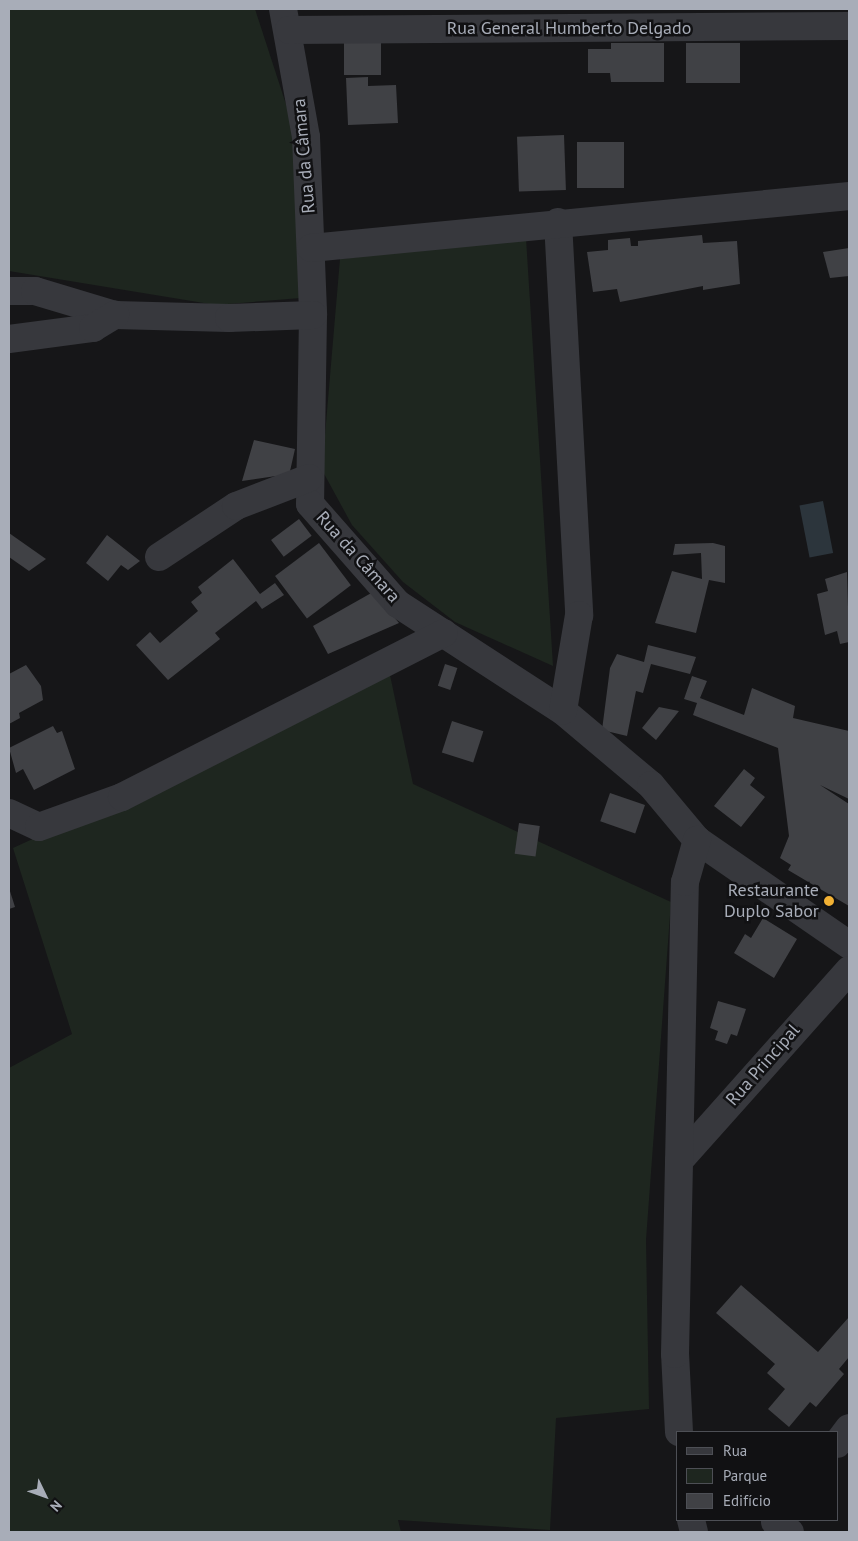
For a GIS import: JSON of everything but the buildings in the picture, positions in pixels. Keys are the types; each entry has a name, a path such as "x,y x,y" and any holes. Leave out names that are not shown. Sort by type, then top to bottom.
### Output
{"street":[{"name":"Rua General Humberto Delgado","path":"286,19 849,26"},
{"name":"Rua da Câmara","path":"286,19 306,137 313,314 310,504 398,604 563,712 651,786 697,840 849,944"},
{"path":"311,248 558,222 849,196"},
{"path":"558,222 579,615 563,712"},
{"path":"9,291 34,291 115,315 229,318 313,314"},
{"path":"9,339 93,328 115,315"},
{"path":"159,557 236,506 309,478"},
{"path":"9,813 39,827 122,797 444,633"},
{"path":"679,1431 675,1354 685,882 697,840"},
{"name":"Rua Principal","path":"679,1161 849,970"},
{"path":"838,1443 849,1428"}],"green space":[{"path":"9,9 255,9 294,129 301,298 216,305 9,271"},
{"path":"526,238 553,666 455,622 403,582 352,525 322,470 340,259"},
{"path":"390,675 413,784 671,902 646,1240 649,1409 556,1418 550,1530 398,1520 401,1532 9,1532 9,1068 72,1034 13,848"}],"shaded area":[{"path":"823,501 833,553 810,558 799,506"}],"place":[{"name":"Restaurante Duplo Sabor","path":"829,901"}]}
